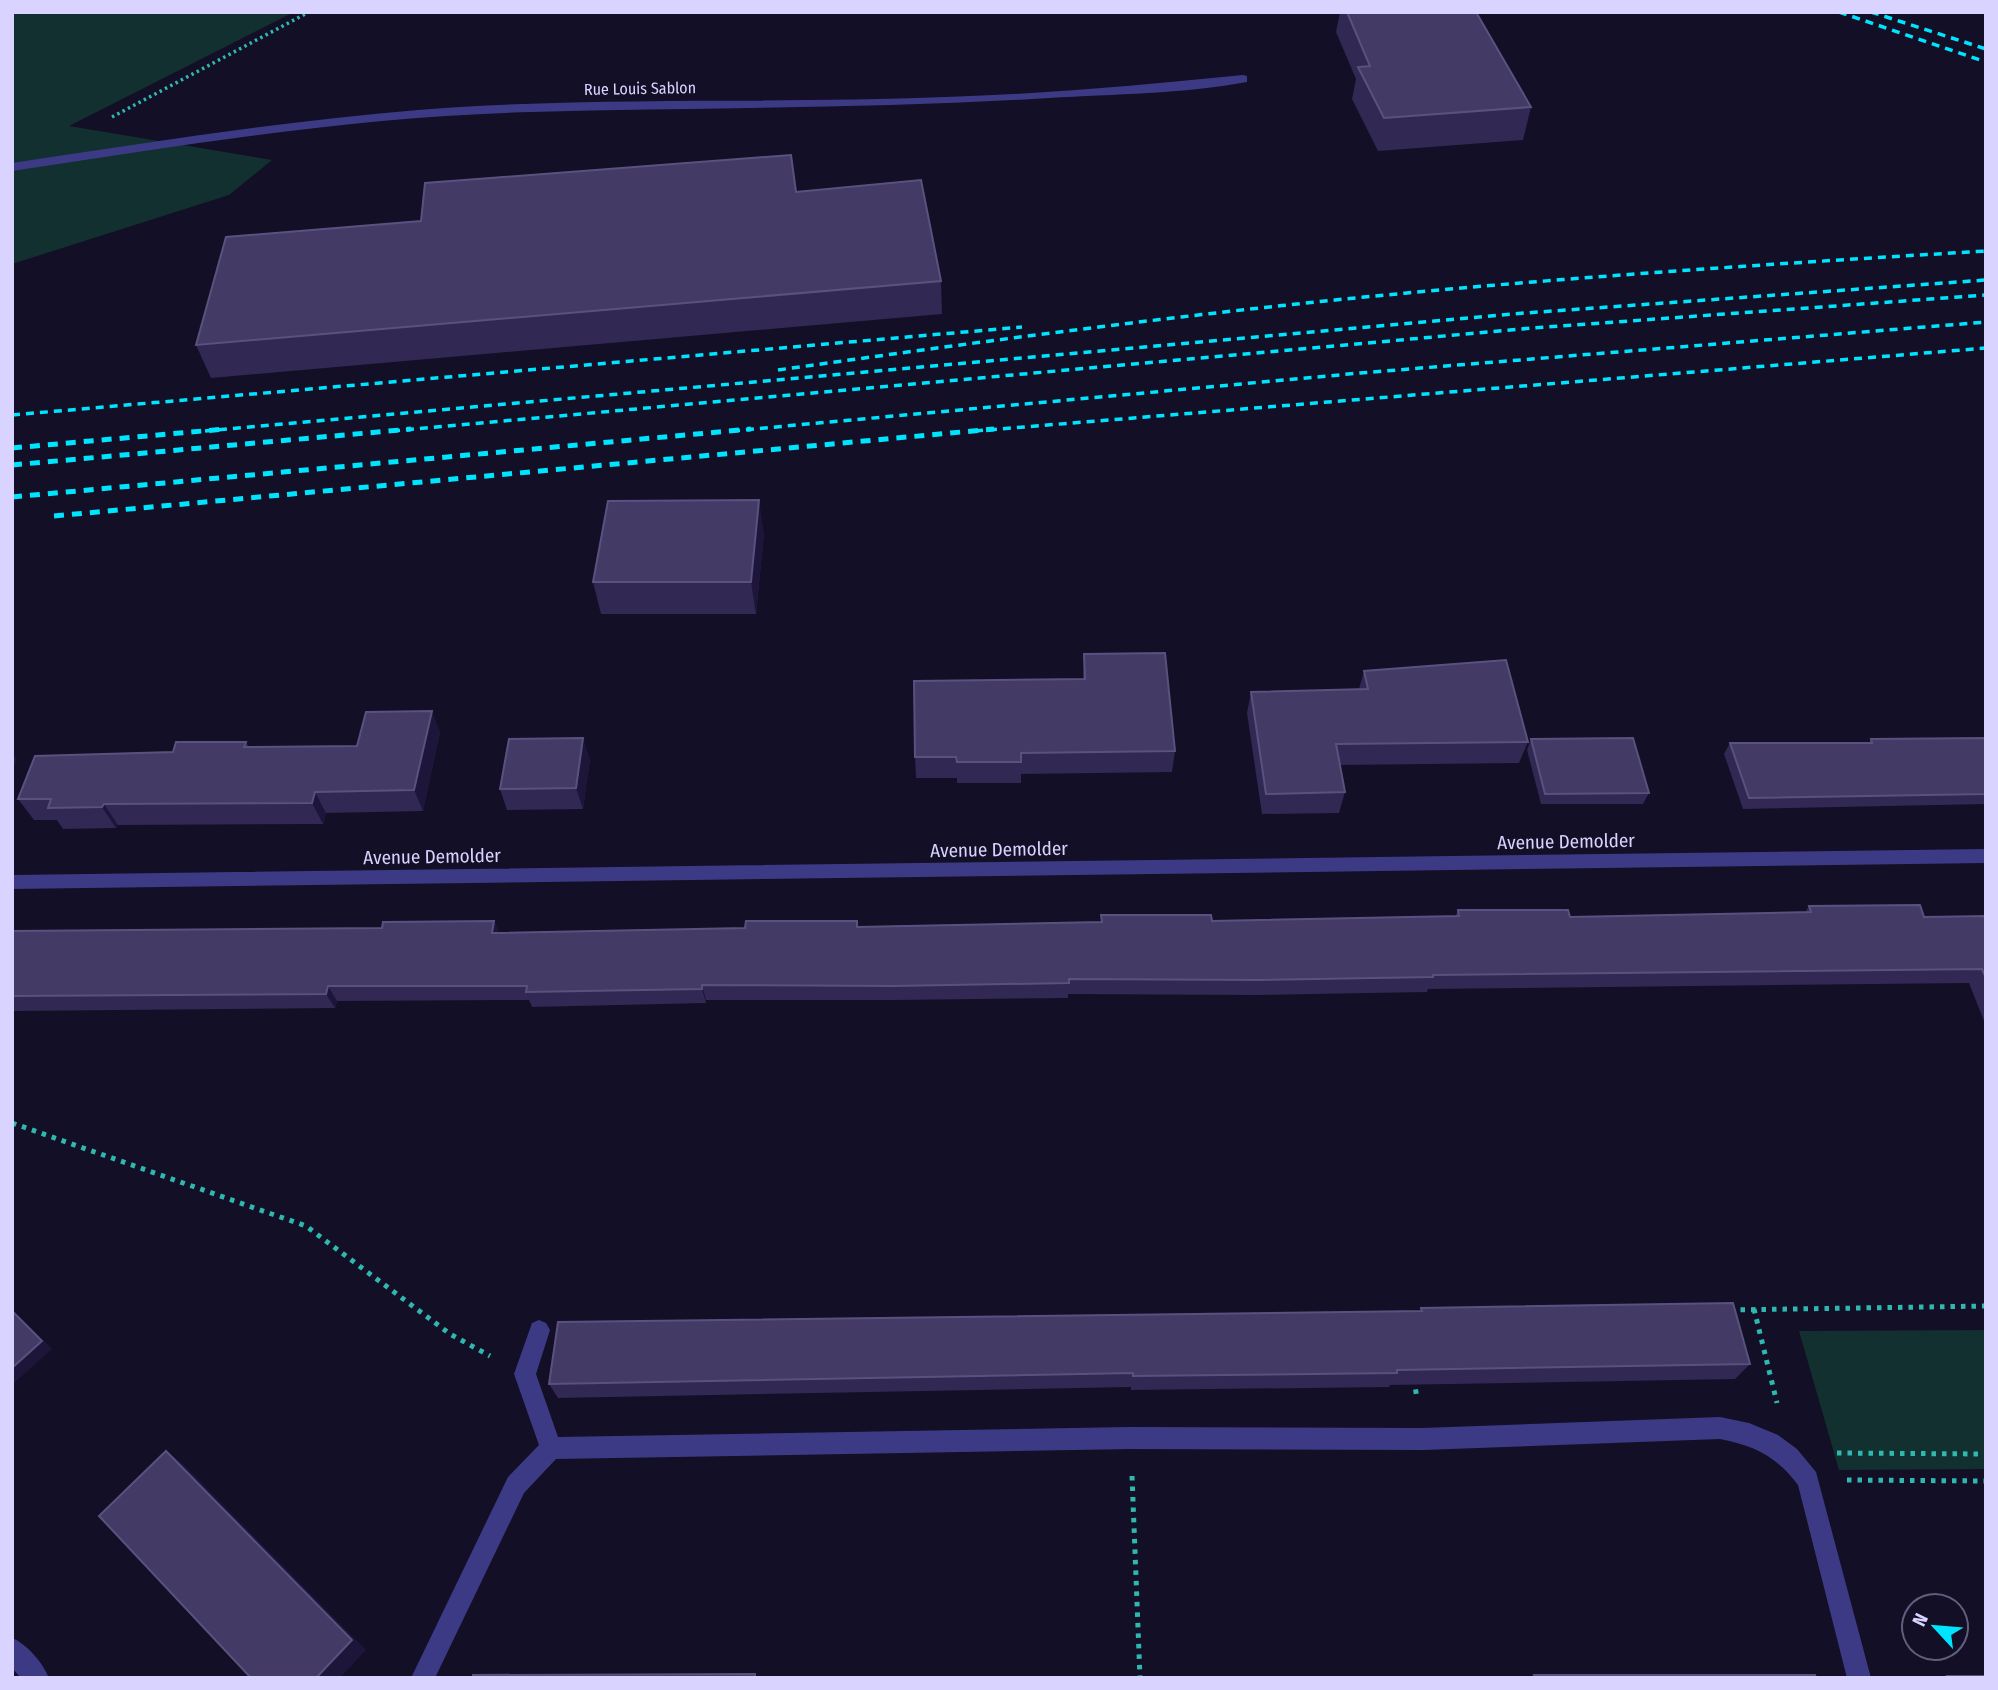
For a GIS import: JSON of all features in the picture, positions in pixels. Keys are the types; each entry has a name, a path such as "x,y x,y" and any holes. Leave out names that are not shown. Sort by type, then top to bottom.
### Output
{"street":[{"name":"Rue Louis Sablon","path":"12,167 260,130 419,114 528,108 946,101 1141,89 1242,79"},
{"name":"Avenue Demolder","path":"12,882 1986,856"},
{"path":"539,1330 525,1374 551,1448"},
{"path":"423,1678 516,1485 551,1448 1130,1438 1423,1439 1720,1428 1760,1435 1789,1454 1808,1480 1859,1678"}],"path":[{"path":"103,122 309,12"},
{"path":"12,1123 306,1226 450,1334 525,1374"},
{"path":"1726,1310 1986,1306"},
{"path":"1754,1309 1789,1454 1986,1454"},
{"path":"1413,1373 1423,1439"},
{"path":"1130,1438 1140,1678"},
{"path":"1808,1480 1986,1481"}],"green space":[{"path":"12,12 294,12 69,126 272,160 229,195 12,264"},
{"path":"1986,1330 1986,1469 1839,1470 1799,1331"}],"building":[{"path":"1347,12 1476,12 1531,107 1384,118 1358,67 1370,66"},
{"path":"791,155 796,192 921,180 941,281 196,345 226,237 421,221 425,183"},
{"path":"759,500 751,582 593,582 608,501"},
{"path":"1165,653 1175,751 1021,753 1021,762 957,762 956,757 915,757 914,681 1085,679 1084,654"},
{"path":"1506,660 1528,742 1336,744 1345,792 1266,794 1251,692 1368,689 1364,671"},
{"path":"432,711 414,790 315,792 312,803 104,804 102,807 48,808 51,799 18,799 35,756 173,752 176,742 246,742 244,747 357,746 366,712"},
{"path":"583,738 576,788 500,789 509,739"},
{"path":"1633,738 1649,793 1545,794 1531,739"},
{"path":"1986,738 1986,794 1749,798 1730,743 1872,743 1871,739"},
{"path":"1920,905 1924,917 1986,916 1986,978 1982,969 1433,975 1259,980 1069,979 1069,983 702,985 702,989 526,992 527,986 328,986 326,994 12,996 12,931 382,928 383,922 494,921 492,933 745,928 746,921 857,921 857,927 1102,922 1101,915 1211,915 1212,921 1459,916 1458,910 1568,910 1570,917 1811,912 1809,906"},
{"path":"1733,1303 1750,1364 1397,1370 1397,1373 1133,1376 1133,1373 549,1384 558,1322 1422,1311 1421,1308"},
{"path":"12,1311 42,1341 12,1368"},
{"path":"166,1451 352,1640 316,1678 251,1678 99,1516"},
{"path":"755,1674 755,1678 473,1678 473,1675"},
{"path":"1534,1675 1815,1675 1816,1678 1535,1678"},
{"path":"1947,1676 1986,1676 1986,1678 1948,1678"}],"railway":[{"path":"1839,12 1986,62"},
{"path":"1871,12 1986,49"},
{"path":"778,370 1056,332 1335,300 1660,272 1986,251"},
{"path":"205,431 1525,313 1986,280"},
{"path":"392,431 1533,328 1986,295"},
{"path":"732,431 1360,373 1986,322"},
{"path":"12,415 1022,327"},
{"path":"975,431 1986,348"},
{"path":"12,448 225,429"},
{"path":"12,465 411,429"},
{"path":"12,497 751,429"},
{"path":"54,516 994,429"}]}
